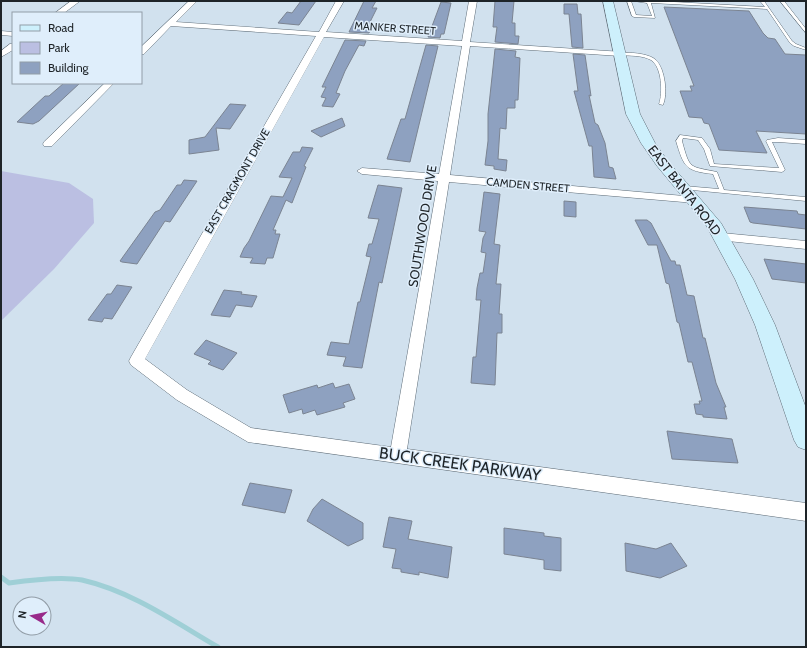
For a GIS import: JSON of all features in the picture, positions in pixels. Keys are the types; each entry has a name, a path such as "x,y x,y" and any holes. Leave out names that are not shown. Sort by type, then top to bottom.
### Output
{"street":[{"path":"60,12 76,1"},
{"path":"142,51 192,1"},
{"name":"EAST CRAGMONT DRIVE","path":"136,361 340,1"},
{"name":"SOUTHWOOD DRIVE","path":"398,456 473,1"},
{"name":"EAST BANTA ROAD","path":"608,1 637,123 654,153 713,223 722,237 760,312 806,440"},
{"name":"MANKER STREET","path":"169,24 620,54"},
{"path":"1,33 12,34"},
{"path":"1,55 12,47"},
{"path":"48,144 109,84"},
{"name":"CAMDEN STREET","path":"362,171 444,178 689,194"},
{"path":"722,237 806,245"},
{"name":"BUCK CREEK PARKWAY","path":"136,361 182,395 248,435 806,512"}],"lane":[{"path":"629,1 634,16 654,17 649,2"},
{"path":"636,1 768,8"},
{"path":"762,1 791,42 806,49"},
{"path":"782,1 806,32"},
{"path":"620,54 645,56 654,60 664,89 664,97 661,104"},
{"path":"715,173 689,168 686,165 679,138 686,136 700,139 707,149 722,191"},
{"path":"712,165 782,170 769,141 778,140 806,142"},
{"path":"689,194 722,191 806,199"}],"green space":[{"path":"1,171 69,183 93,199 94,223 54,269 1,321"}],"building":[{"path":"301,1 316,1 299,25 278,23 287,12 292,13"},
{"path":"364,1 376,1 372,8 377,8 368,26 372,26 369,33 349,32"},
{"path":"495,1 514,1 512,23 515,23 515,36 519,36 518,44 495,42 497,27 493,27"},
{"path":"441,2 451,3 444,34 441,34 440,38 428,37"},
{"path":"564,4 577,4 578,14 581,14 583,48 572,47 569,14 564,14"},
{"path":"664,7 749,11 763,33 768,38 775,39 785,54 806,55 806,134 756,131 767,153 719,150 709,124 704,123 702,118 689,117 680,91 692,91 690,86 694,86"},
{"path":"345,40 366,41 364,46 359,45 345,71 336,93 340,94 333,107 322,106 326,98 321,97 326,87 322,87"},
{"path":"426,45 438,46 410,162 387,159 401,119 405,119"},
{"path":"495,49 516,51 515,57 520,58 518,100 515,100 515,108 507,108 506,129 500,128 498,159 507,160 506,171 494,169 494,166 485,165 488,141 488,114"},
{"path":"573,54 585,55 591,96 589,95 595,123 598,125 605,143 609,167 613,168 616,179 594,177 592,146 589,146 574,91 578,91"},
{"path":"63,84 79,84 39,121 33,124 17,122 45,96 49,96"},
{"path":"230,104 246,105 230,129 216,128 219,150 189,154 189,140 205,137"},
{"path":"342,118 345,126 321,137 311,131"},
{"path":"302,147 313,148 304,166 306,167 292,203 286,200 273,230 276,230 275,234 280,234 273,258 267,258 265,264 250,263 253,258 240,257 244,248 249,241 271,196 283,197 292,178 279,177 293,152 300,152"},
{"path":"184,180 197,181 170,222 165,221 137,264 120,261 155,212 160,210 177,185 181,185"},
{"path":"378,185 402,188 382,283 379,282 362,368 343,366 346,357 327,355 331,342 349,344 358,302 360,302 371,257 366,256 369,244 372,244 379,219 368,218"},
{"path":"484,192 500,194 494,244 500,245 496,284 501,284 499,314 502,314 502,333 497,333 495,385 471,383 473,357 476,357 481,300 476,300 477,288 480,273 483,273 486,253 481,252 483,238 486,232 479,231"},
{"path":"564,201 576,202 576,217 564,216"},
{"path":"744,207 797,211 798,214 806,215 806,229 750,222"},
{"path":"635,220 647,220 651,223 671,261 675,261 676,265 680,265 687,295 694,296 703,338 705,338 716,383 726,407 724,407 727,419 703,417 703,415 696,414 694,404 700,404 699,401 702,401 692,362 688,362 679,323 677,322 669,284 666,283 657,245 648,245"},
{"path":"764,259 806,264 806,283 772,279"},
{"path":"117,285 132,287 112,319 104,318 102,322 88,320 107,294 111,294"},
{"path":"224,290 242,292 241,294 257,296 252,307 236,305 230,317 211,315"},
{"path":"206,340 237,353 223,370 208,364 211,361 194,354"},
{"path":"333,383 335,388 349,384 355,399 343,403 345,407 317,415 315,410 303,414 302,409 289,413 283,395 317,385 318,388"},
{"path":"667,431 732,439 738,463 672,459"},
{"path":"250,483 292,490 285,513 242,505"},
{"path":"322,499 363,523 363,539 348,546 307,521 313,509"},
{"path":"389,517 412,521 408,539 452,547 448,578 419,572 419,575 401,572 401,569 392,568 396,549 383,547"},
{"path":"504,528 544,533 544,536 561,538 561,571 544,569 544,560 504,554"},
{"path":"625,543 656,549 671,543 687,566 660,578 626,571"}],"waterway":[{"path":"1,577 9,583 65,578 82,580 100,585 135,599 218,647"}]}
